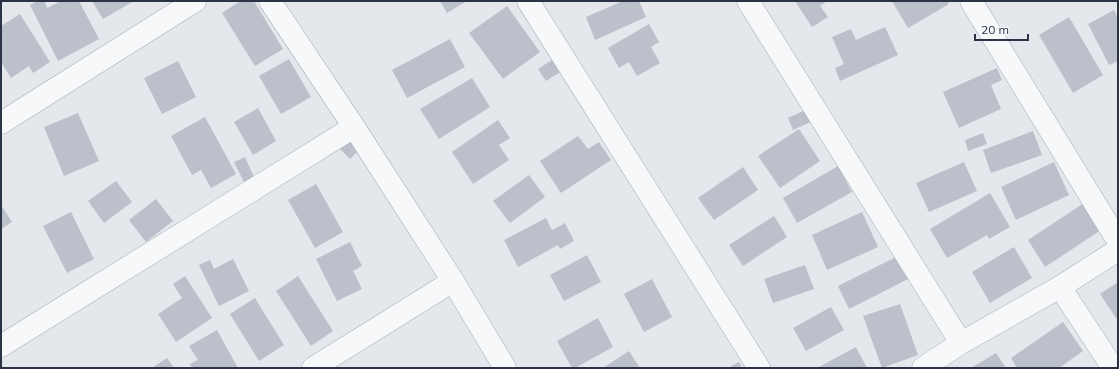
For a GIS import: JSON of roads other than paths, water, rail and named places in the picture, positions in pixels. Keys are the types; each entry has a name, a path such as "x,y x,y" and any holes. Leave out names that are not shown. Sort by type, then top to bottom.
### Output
{"street":[{"path":"1,123 195,1"},
{"path":"270,1 354,127 453,281 504,368"},
{"path":"528,1 759,368"},
{"path":"748,1 961,343"},
{"path":"971,1 1118,241"},
{"path":"1,346 354,127"},
{"path":"923,368 961,343 1060,287 1118,250"},
{"path":"313,368 453,281"},
{"path":"1060,287 1113,368"}]}
